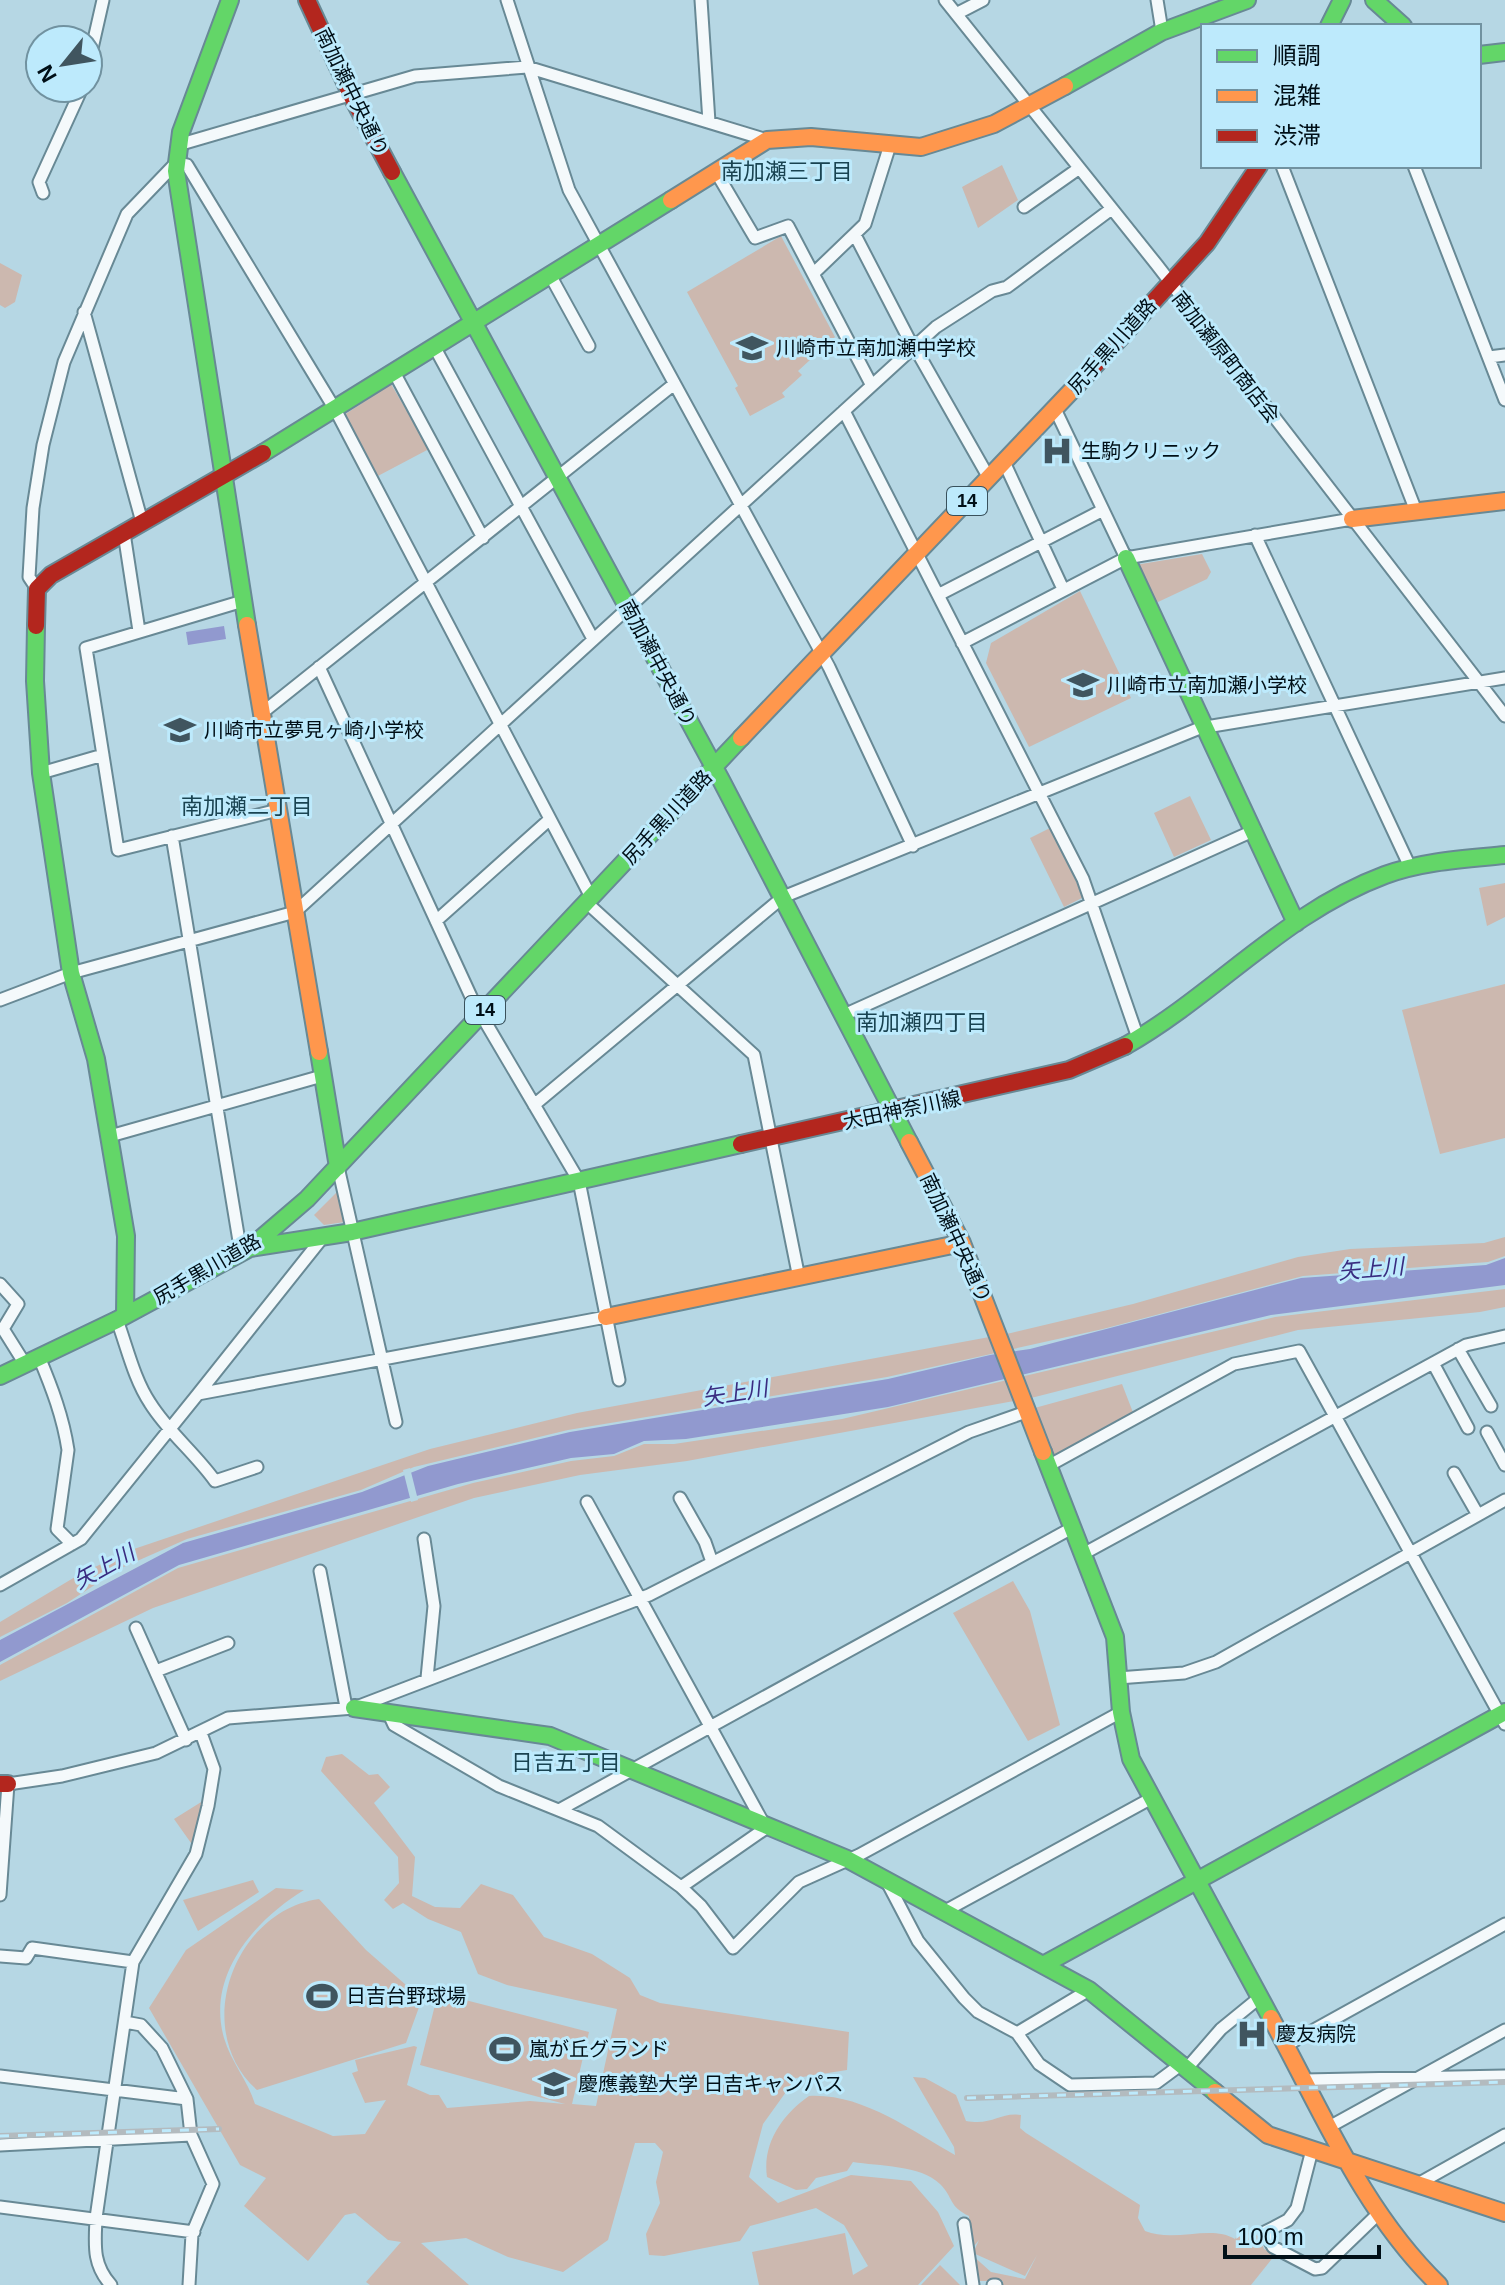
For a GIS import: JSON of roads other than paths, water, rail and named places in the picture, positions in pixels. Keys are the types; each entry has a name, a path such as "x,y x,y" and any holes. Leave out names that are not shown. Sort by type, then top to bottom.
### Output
{"street":[{"path":"98,24 103,0"},
{"path":"230,0 178,145 176,163 243,601 322,1076 338,1167 396,1422"},
{"name":"南加瀬中央通り","path":"307,0 351,95 846,1014 962,1243 1115,1637 1121,1712 1131,1759 1150,1799 1378,2214 1411,2258 1439,2285"},
{"path":"507,0 569,190 820,654 913,846"},
{"path":"701,0 709,122"},
{"name":"南加瀬原町商店会","path":"945,0 1505,716"},
{"path":"956,14 983,0"},
{"path":"1157,0 1162,31"},
{"path":"178,145 415,76 527,67 767,140 806,135 922,148 944,143 1031,109 1162,31 1247,0"},
{"path":"1330,24 1342,0"},
{"path":"1374,0 1401,24"},
{"path":"1481,55 1505,52"},
{"path":"43,193 39,182 75,104"},
{"path":"37,589 51,575 336,411 767,140"},
{"path":"814,273 865,224 890,145"},
{"path":"176,163 127,214 58,381 33,508 29,577 37,589 35,681 41,773 71,973 96,1059 126,1236 121,1318 148,1401 170,1431 197,1455 215,1481 257,1467"},
{"path":"176,163 187,165 336,411 550,819 589,900 754,1055 799,1278"},
{"name":"尻手黒川道路","path":"0,1376 121,1318 245,1251 338,1167 714,766 1055,409 1207,243 1258,168"},
{"path":"1283,168 1416,511"},
{"path":"1415,168 1505,400"},
{"path":"1024,207 1078,169"},
{"path":"716,172 755,238 788,226 871,384"},
{"path":"0,1000 71,973 295,912 739,504 946,319 992,291 1007,287 1110,210"},
{"path":"855,235 914,347 989,478"},
{"path":"550,275 589,346"},
{"path":"84,312 142,522"},
{"path":"435,348 593,639"},
{"path":"1489,357 1505,355"},
{"path":"395,374 483,538"},
{"path":"262,713 673,385"},
{"path":"1055,409 1208,727 1296,923"},
{"path":"844,411 1093,901 1138,1038"},
{"path":"1004,462 1063,589"},
{"path":"962,643 1126,558 1352,519 1505,501"},
{"path":"938,595 1103,510"},
{"path":"124,533 139,631"},
{"path":"1255,535 1411,869"},
{"path":"243,601 86,648 118,850 278,810"},
{"path":"319,667 482,1014 579,1181 619,1380"},
{"path":"534,1105 783,897 1208,727 1505,678"},
{"path":"41,773 103,755"},
{"path":"436,921 550,819"},
{"path":"846,1014 1255,830"},
{"path":"172,836 245,1251"},
{"name":"大田神奈川線","path":"245,1251 352,1232 895,1112 1069,1070 1138,1038 1296,923 1339,896 1385,875 1443,861 1505,855"},
{"path":"110,1136 322,1076"},
{"path":"0,1585 72,1544 170,1431 323,1237"},
{"path":"198,1394 463,1346 962,1243"},
{"path":"0,1284 18,1304 2,1329 32,1360 57,1400 68,1450 57,1529 72,1544"},
{"path":"1083,1554 1458,1349 1505,1336"},
{"path":"1458,1349 1491,1406"},
{"path":"1043,1965 1503,1717 1299,1351 1234,1364 1048,1466"},
{"path":"1433,1363 1468,1428"},
{"path":"350,1707 640,1599 1024,1407"},
{"path":"1487,1432 1505,1465"},
{"path":"1454,1473 1478,1515"},
{"path":"680,1498 712,1562"},
{"path":"1118,1678 1184,1673 1216,1662 1505,1500"},
{"path":"587,1502 766,1828"},
{"path":"559,1810 1072,1528"},
{"path":"424,1539 434,1606 427,1678"},
{"path":"320,1571 350,1707"},
{"path":"136,1628 186,1740"},
{"path":"156,1671 228,1643"},
{"path":"0,1895 4,1784 62,1776 132,1759 186,1740 228,1718 350,1707 550,1736 847,1859 1089,1990 1186,2065 1268,2135 1505,2213"},
{"path":"388,1712 394,1725 499,1786 598,1826 681,1887 701,1906 733,1948 799,1882 1121,1712"},
{"path":"111,2285 97,2268 96,2218 133,1962 200,1845 214,1769 201,1733"},
{"path":"945,1911 1150,1799"},
{"path":"681,1887 766,1828"},
{"path":"886,1880 918,1941 934,1963 978,2012 1017,2033 1039,2064 1070,2085 1156,2083 1186,2065 1221,2029 1259,1998"},
{"path":"1285,2046 1505,1924"},
{"path":"0,1956 26,1958 32,1948 133,1962"},
{"path":"1017,2033 1089,1990"},
{"path":"125,2022 141,2025 155,2039 187,2099 191,2135 213,2184 194,2232 189,2285"},
{"path":"1329,2127 1505,2030"},
{"path":"0,2076 187,2099"},
{"path":"1304,2080 1505,2076"},
{"path":"0,2145 191,2135"},
{"path":"1416,2185 1505,2135"},
{"path":"1312,2150 1297,2208 1288,2220 1265,2232 1273,2247 1315,2269 1322,2268 1378,2214"},
{"path":"0,2207 194,2232"},
{"path":"964,2224 973,2285"}],"water":[{"path":"224,626 226,639 188,645 186,632"},
{"name":"矢上川","path":"1505,1258 1505,1285 1271,1315 888,1407 686,1439 644,1441 614,1454 571,1458 458,1484 179,1565 0,1662 0,1640 183,1543 362,1492 428,1466 570,1432 888,1379 1030,1349 1301,1278 1486,1265"}],"railway":[{"path":"967,2098 1505,2082"},
{"path":"0,2136 219,2129"}],"place":[{"name":"川崎市立南加瀬中学校","path":"752,348"},
{"name":"生駒クリニック","path":"1057,451"},
{"name":"川崎市立南加瀬小学校","path":"1083,685"},
{"name":"川崎市立夢見ヶ崎小学校","path":"180,730"},
{"name":"日吉台野球場","path":"322,1996"},
{"name":"慶友病院","path":"1252,2034"},
{"name":"嵐が丘グランド","path":"505,2049"},
{"name":"慶應義塾大学 日吉キャンパス","path":"554,2084"}],"district":[{"name":"南加瀬三丁目","path":"787,171"},
{"name":"南加瀬二丁目","path":"247,806"},
{"name":"南加瀬四丁目","path":"922,1022"},
{"name":"日吉五丁目","path":"566,1762"}]}
